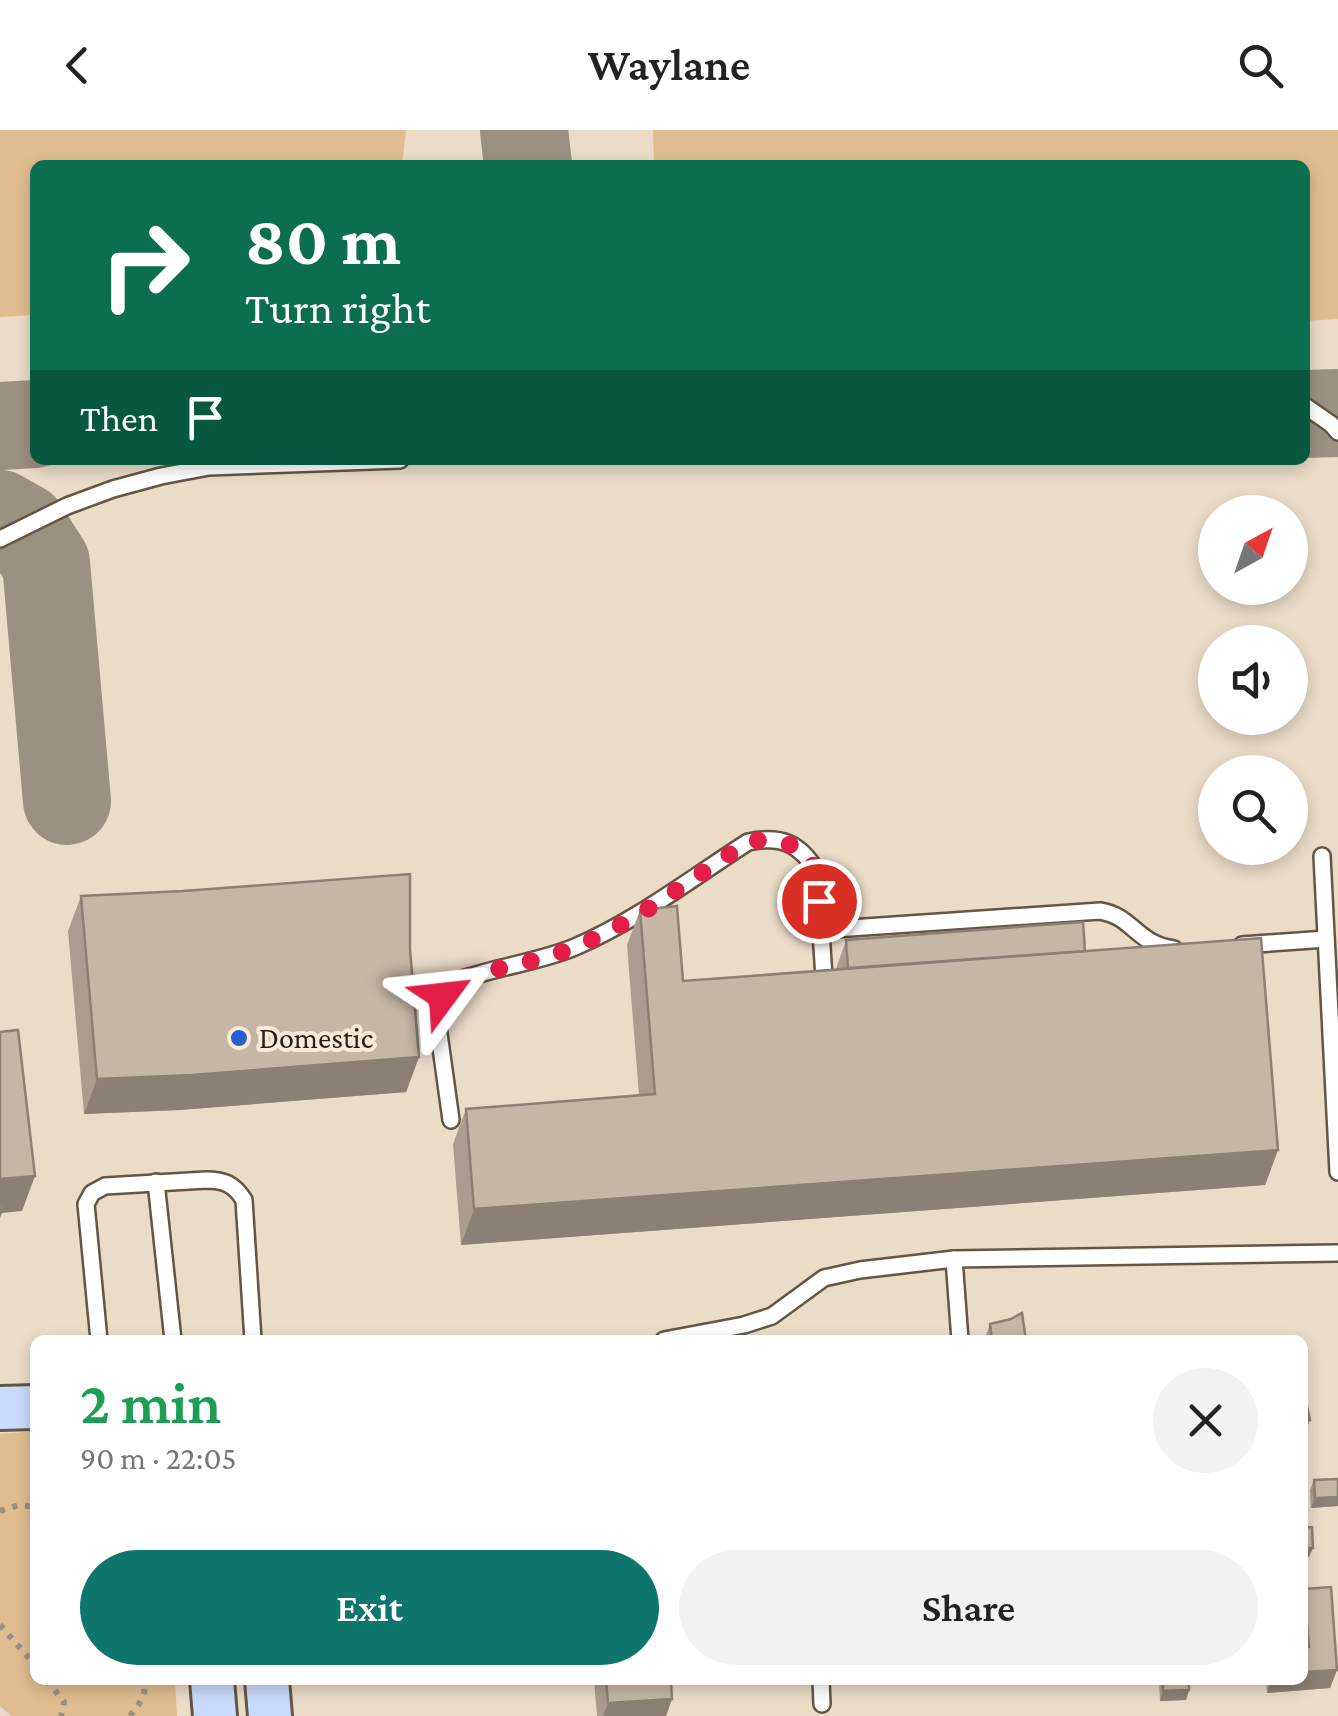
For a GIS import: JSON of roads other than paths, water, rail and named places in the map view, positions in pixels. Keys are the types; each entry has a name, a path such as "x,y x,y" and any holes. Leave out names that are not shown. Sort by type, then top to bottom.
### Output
{"main road":[{"path":"0,1408 30,1407"},
{"path":"212,1685 215,1716"},
{"path":"267,1685 270,1716"}],"lane":[{"path":"1310,409 1338,432"},
{"path":"0,540 67,506 161,476 210,468 281,465"},
{"path":"451,1120 437,1019 438,1008 450,987 462,978 580,945 630,918 748,842 780,840 796,847 817,872 824,977"},
{"path":"1322,856 1338,1172"},
{"path":"821,930 1100,911 1121,917 1158,946 1183,949"},
{"path":"1219,947 1326,939"},
{"path":"99,1335 86,1204 92,1193 105,1186 222,1180 237,1188 244,1200 253,1335"},
{"path":"156,1182 172,1335"},
{"path":"691,1335 772,1316 824,1278 860,1270 954,1259 1338,1254"},
{"path":"954,1259 960,1335"},
{"path":"821,1685 822,1704"}],"place":[{"name":"Domestic","path":"239,1038"}]}
